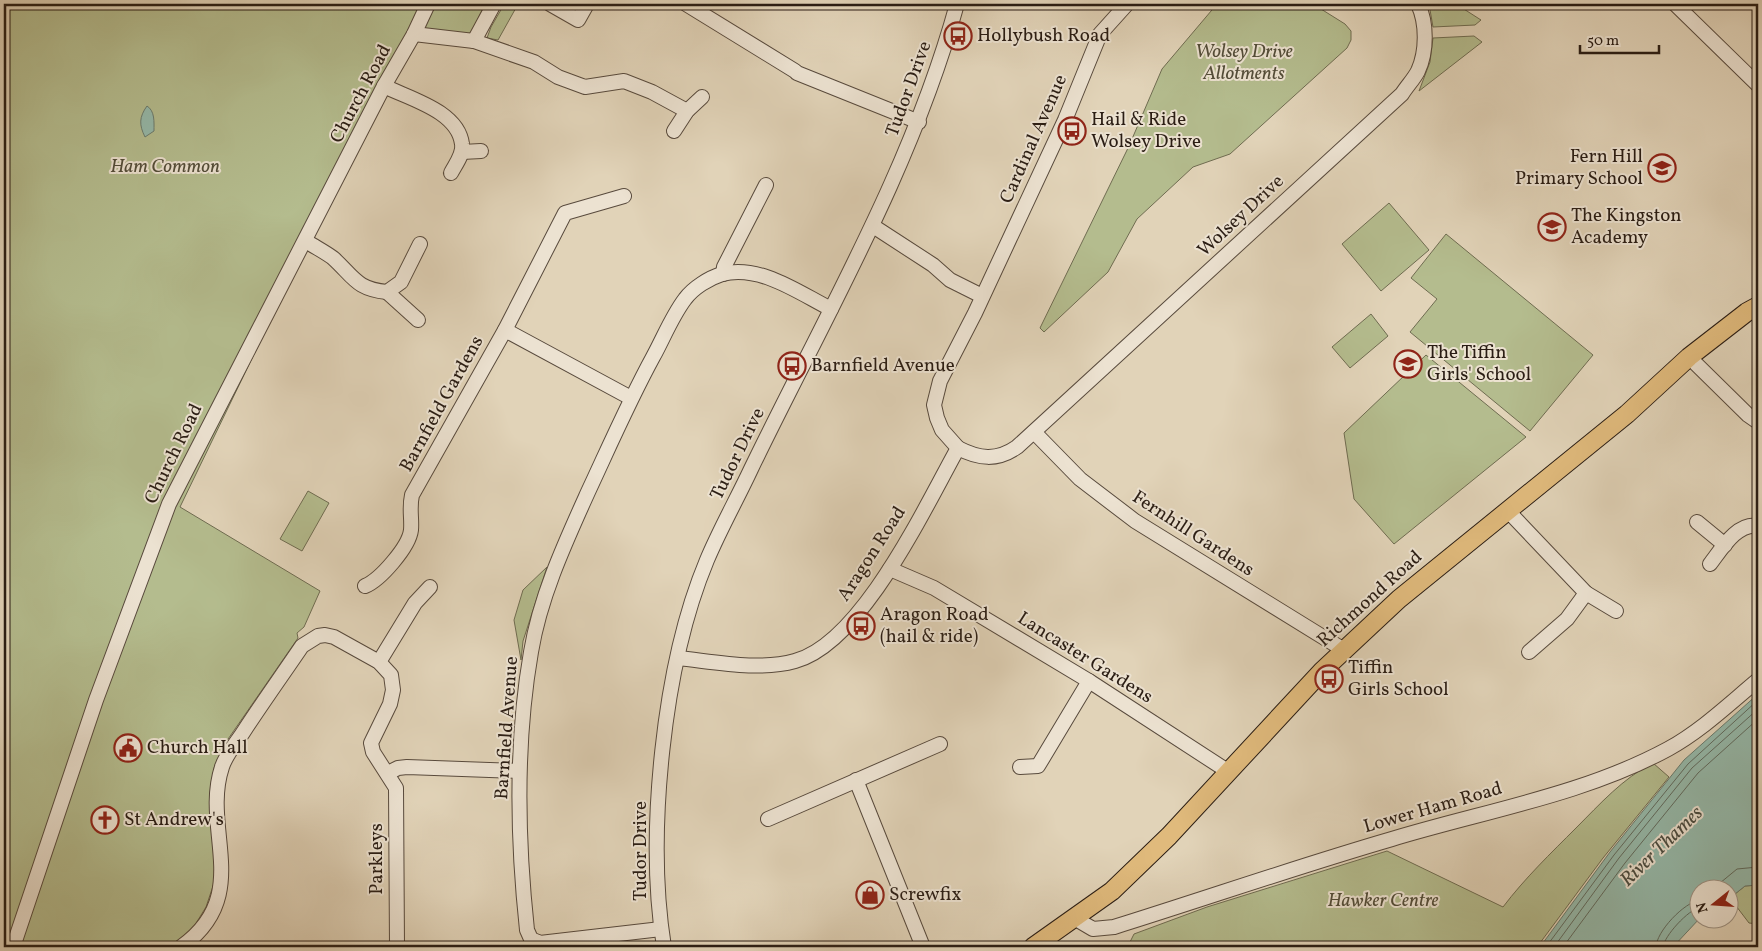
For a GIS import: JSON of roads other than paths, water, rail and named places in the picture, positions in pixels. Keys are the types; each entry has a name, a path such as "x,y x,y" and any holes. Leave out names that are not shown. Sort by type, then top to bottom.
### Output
{"main road":[{"name":"Richmond Road","path":"1033,947 1080,916 1112,891 1169,836 1344,650 1418,583 1627,414 1689,357 1747,312 1758,306"}],"street":[{"name":"Church Road","path":"13,947 96,700 155,536 199,443 428,4"},
{"path":"474,41 494,4"},
{"path":"550,4 578,20 587,4"},
{"path":"686,4 796,72 919,122"},
{"name":"Tudor Drive","path":"664,947 658,877 659,800 665,734 678,658 689,612 707,560 873,226 919,122 942,58 957,4"},
{"name":"Cardinal Avenue","path":"982,296 1065,120 1100,34 1127,4"},
{"name":"Wolsey Drive","path":"1034,432 1402,94 1418,70 1423,53 1425,33 1418,4"},
{"path":"1675,4 1758,85"},
{"path":"414,34 464,38 474,41 534,62 558,77 585,87 624,81 652,92 687,111"},
{"path":"384,86 446,116 457,131 462,144 462,152 451,173"},
{"path":"674,131 687,111 702,98"},
{"path":"462,152 480,150"},
{"path":"723,274 724,268 766,185"},
{"name":"Barnfield Gardens","path":"365,586 372,583 396,558 409,538 411,529 409,508 412,495 505,330 565,213 624,196"},
{"path":"873,226 933,265 950,280 982,296 936,393 934,405 939,424 949,440 958,448 979,457 998,457 1013,450 1034,432"},
{"path":"306,241 332,258 358,285 372,291 387,292 418,320"},
{"path":"387,292 401,282 420,244"},
{"name":"Barnfield Avenue","path":"661,929 528,943 519,843 519,771 531,651 547,592 576,520 631,398 684,299 708,280 723,274 744,273 772,280 831,309"},
{"name":"Barnfield Gardens","path":"505,330 631,398"},
{"path":"1689,357 1748,415 1758,422"},
{"name":"Fernhill Gardens","path":"1034,432 1080,479 1135,520 1344,650"},
{"name":"Aragon Road","path":"678,658 772,666 816,654 846,627 890,569 958,448"},
{"path":"1507,510 1586,593 1616,611"},
{"path":"1697,522 1725,545"},
{"path":"1710,564 1737,532 1758,526"},
{"name":"Lancaster Gardens","path":"890,569 934,588 1089,681 1229,772"},
{"path":"181,947 195,938 213,911 222,882 222,849 216,790 223,765 266,698 302,646 318,636 325,634 334,637 379,662 415,603 430,587"},
{"path":"1529,652 1567,619 1586,593"},
{"name":"Parkleys","path":"379,662 391,675 393,690 390,704 371,743 373,752 396,788 396,947"},
{"name":"Lower Ham Road","path":"1080,916 1089,927 1114,927 1309,864 1574,788 1613,775 1681,741 1758,680"},
{"path":"1020,766 1038,766 1089,681"},
{"path":"768,819 940,744"},
{"path":"388,773 398,768 407,767 519,771"},
{"path":"856,780 924,947"}],"water":[{"path":"147,106 153,114 154,131 145,137 141,121 142,114"},
{"name":"River Thames","path":"1758,694 1758,885 1745,886 1740,890 1740,878 1690,878 1691,928 1673,947 1540,947 1610,852 1684,760"}],"place":[{"name":"Hollybush Road","path":"958,36"},
{"name":"Hail & Ride Wolsey Drive","path":"1072,131"},
{"name":"Fern Hill Primary School","path":"1662,168"},
{"name":"The Kingston Academy","path":"1552,227"},
{"name":"The Tiffin Girls' School","path":"1408,364"},
{"name":"Barnfield Avenue","path":"792,366"},
{"name":"Aragon Road (hail & ride)","path":"861,626"},
{"name":"Tiffin Girls School","path":"1329,679"},
{"name":"Church Hall","path":"128,748"},
{"name":"St Andrew's","path":"105,820"},
{"name":"Screwfix","path":"870,895"}],"park label":[{"name":"Wolsey Drive Allotments","path":"1244,63"},
{"name":"Ham Common","path":"165,167"},
{"name":"Hawker Centre","path":"1383,901"}]}
